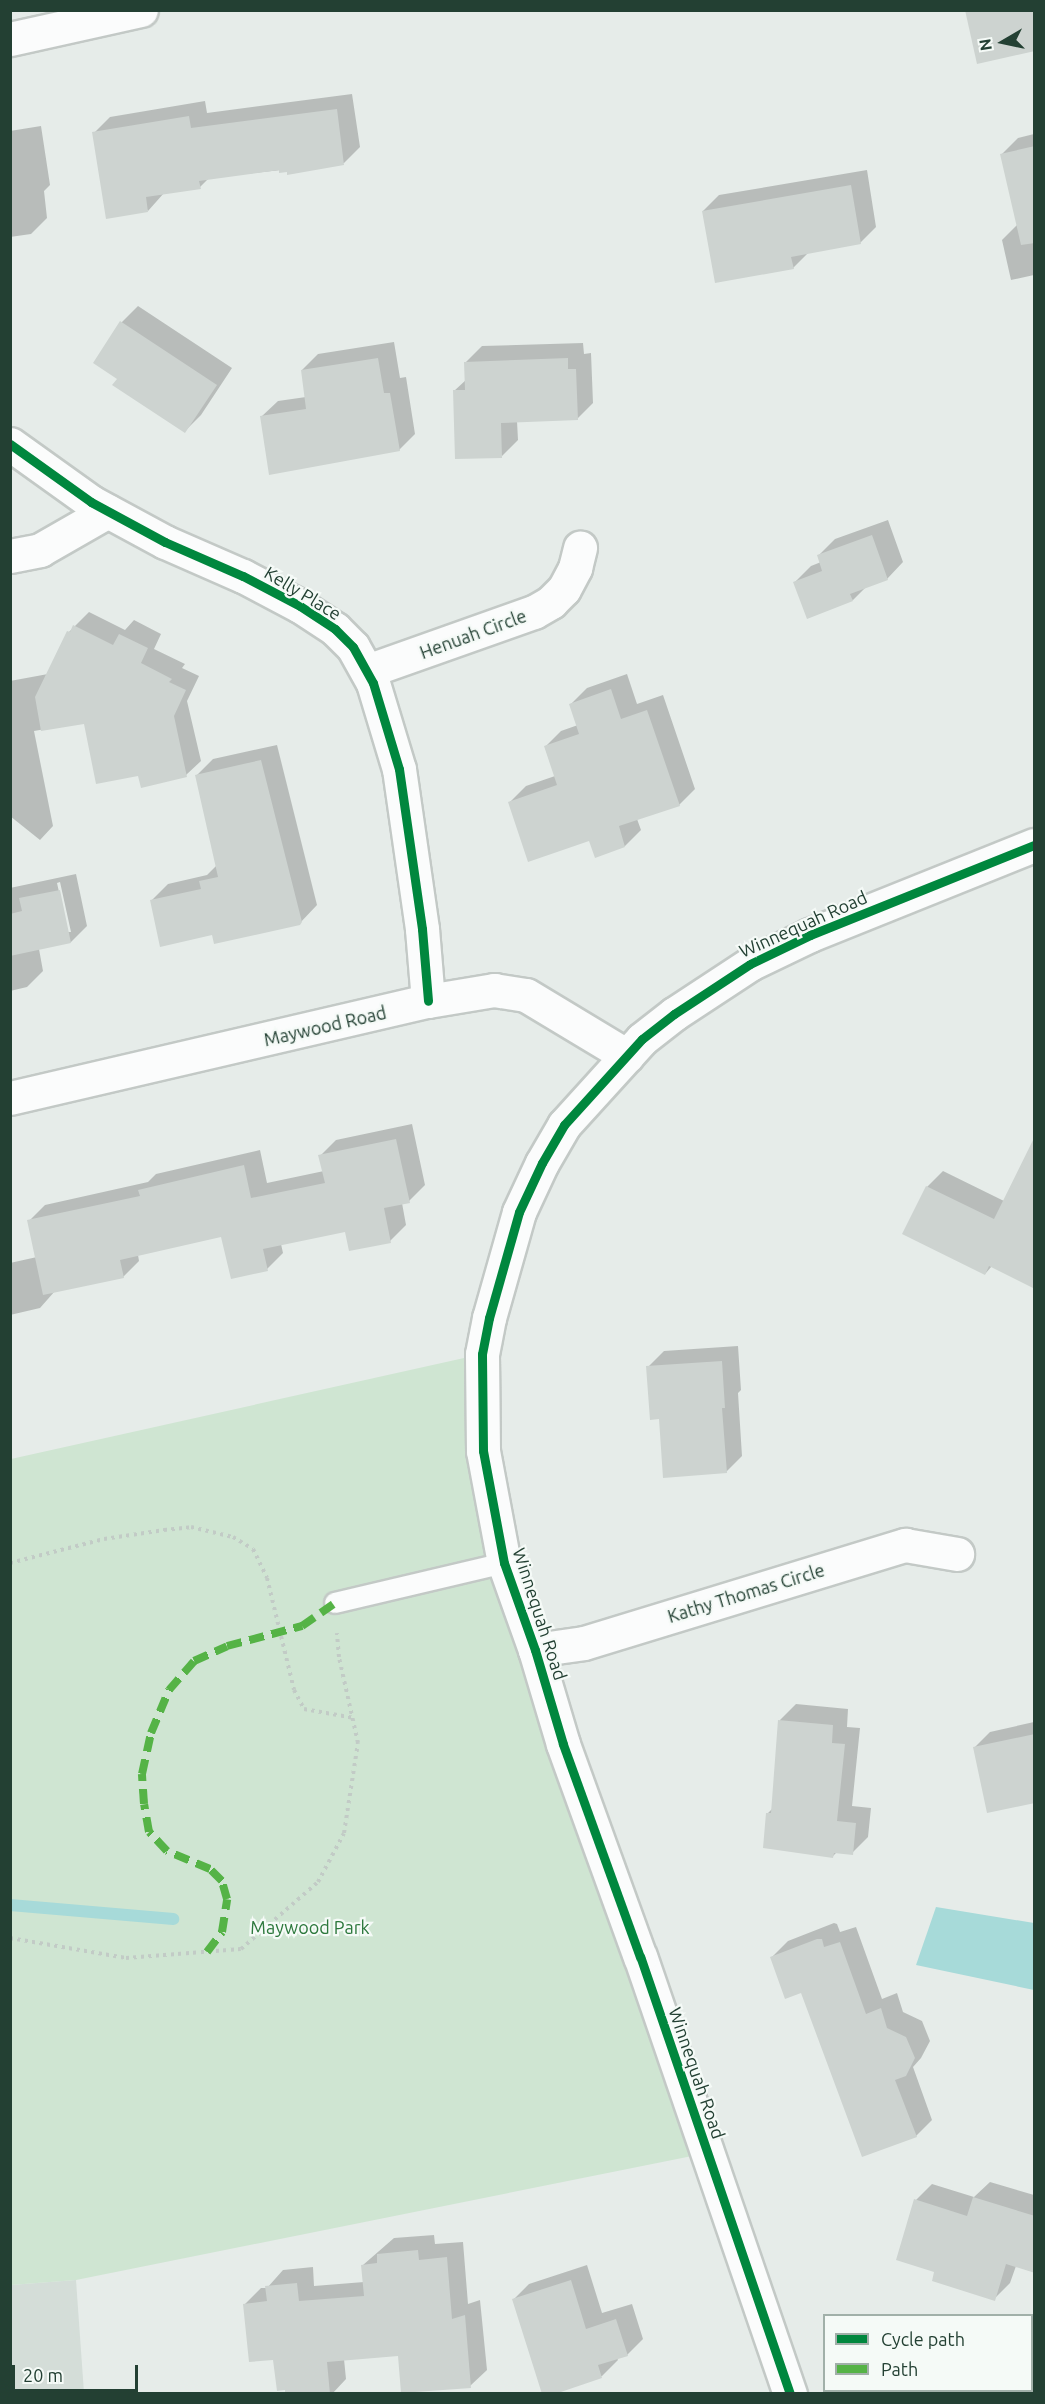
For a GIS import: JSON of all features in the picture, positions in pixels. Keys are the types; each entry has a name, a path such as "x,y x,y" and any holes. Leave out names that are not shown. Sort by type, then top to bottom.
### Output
{"street":[{"path":"10,39 141,10"},
{"name":"Kelly Place","path":"10,444 91,502 165,542 243,576 300,606 334,629 353,647 373,682 399,769 422,928 428,1001"},
{"path":"10,556 40,550 108,511"},
{"name":"Henuah Circle","path":"367,671 534,612 551,602 564,589 576,568 580,548"},
{"name":"Winnequah Road","path":"790,2394 636,1946 563,1744 535,1650 504,1563 483,1451 482,1354 489,1318 519,1212 542,1163 564,1125 642,1039 674,1014 750,964 810,935 1035,845"},
{"name":"Maywood Road","path":"10,1098 428,1001 494,990 526,995 627,1056"},
{"name":"Kathy Thomas Circle","path":"535,1650 584,1643 905,1545 957,1554"}],"lane":[{"path":"335,1603 504,1563"}],"path":[{"path":"10,1563 104,1539 164,1530 192,1527 233,1537 253,1549 267,1578 294,1690 304,1709 354,1718"},
{"path":"10,1938 126,1958 241,1949 318,1882 344,1833 358,1743 339,1657 335,1603"}],"shaded area":[{"path":"76,2280 84,2393 11,2394 11,2285"}],"green space":[{"name":"Maywood Park","path":"482,1354 483,1451 707,2153 76,2280 11,2285 11,1459"}],"water":[{"path":"936,1907 1034,1923 1034,1990 916,1965"}],"building":[{"path":"965,10 1035,10 1035,51 977,64"},
{"path":"337,109 344,165 287,175 287,172 279,173 279,170 199,181 201,189 146,197 148,212 106,219 92,132 189,116 191,128"},
{"path":"1035,146 1035,243 1021,245 1000,154"},
{"path":"851,185 861,244 791,257 794,269 715,283 702,211"},
{"path":"120,321 217,385 185,433 112,385 117,379 93,363"},
{"path":"378,358 384,393 390,393 400,451 269,475 260,416 306,409 301,370"},
{"path":"568,358 568,369 576,369 578,420 501,423 502,458 455,459 453,390 465,390 464,362"},
{"path":"872,535 888,580 850,594 853,601 807,619 793,582 822,571 817,555"},
{"path":"73,625 113,645 119,634 148,648 141,663 172,679 169,682 186,690 174,716 187,777 141,788 138,776 96,784 84,724 41,731 35,697 67,631 70,632"},
{"path":"611,689 621,719 647,710 680,806 619,826 625,847 595,858 589,841 528,862 508,802 557,785 544,746 579,734 569,704"},
{"path":"261,760 302,922 300,925 214,944 212,935 160,947 150,900 201,889 199,881 218,877 195,775"},
{"path":"60,890 71,943 10,956 10,914 22,911 19,898"},
{"path":"1035,1136 1035,1289 989,1266 985,1275 902,1234 926,1186 994,1219"},
{"path":"396,1139 410,1203 384,1208 391,1243 349,1251 345,1232 263,1249 268,1271 231,1279 221,1237 120,1260 124,1278 43,1295 27,1220 140,1196 138,1190 244,1165 251,1198 325,1183 318,1155"},
{"path":"722,1361 725,1408 722,1408 727,1473 663,1478 659,1419 650,1420 646,1366"},
{"path":"778,1720 833,1725 832,1743 845,1744 837,1821 856,1823 853,1855 834,1853 833,1858 763,1848 766,1813 771,1813"},
{"path":"1035,1734 1035,1803 987,1813 973,1747"},
{"path":"822,1939 824,1947 840,1942 866,2014 881,2008 887,2028 906,2037 915,2058 906,2076 895,2080 917,2137 862,2157 801,1993 785,1999 770,1957"},
{"path":"973,2197 1035,2216 1035,2273 1006,2264 995,2301 932,2281 934,2272 896,2260 914,2199 967,2216"},
{"path":"418,2250 419,2260 447,2257 452,2319 465,2315 471,2388 401,2393 398,2356 327,2362 330,2394 285,2394 285,2390 277,2391 273,2360 249,2362 243,2304 267,2301 265,2286 297,2283 299,2301 364,2296 361,2265 377,2263 377,2254"},
{"path":"571,2280 586,2329 616,2319 628,2356 598,2365 602,2378 555,2394 542,2394 512,2299"}],"waterway":[{"path":"10,1905 173,1919"}],"marked path":[{"path":"207,1952 222,1932 227,1899 222,1881 210,1869 167,1851 149,1832 142,1774 151,1733 169,1690 194,1661 227,1646 302,1626 335,1603"}],"cycle path":[{"path":"10,444 91,502 165,542 243,576 300,606 335,629 353,647 373,683 399,769 422,929 428,1001"},
{"path":"790,2394 640,1957 563,1744 535,1650 504,1563 483,1451 482,1354 489,1318 519,1212 542,1163 564,1125 642,1039 674,1014 750,964 810,935 1034,845"}]}
